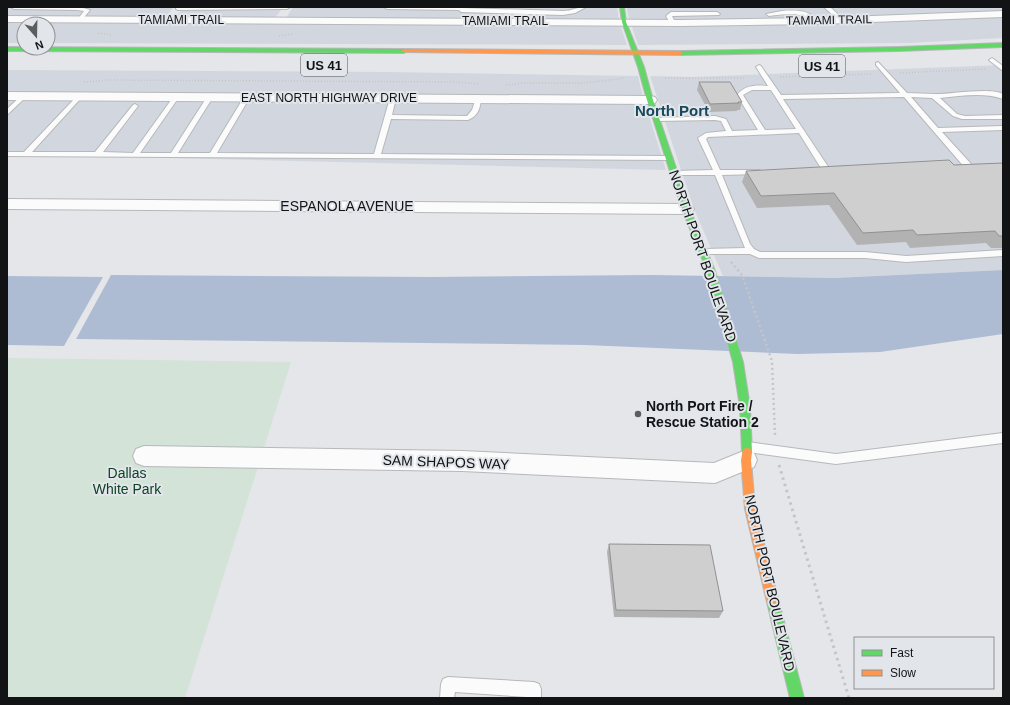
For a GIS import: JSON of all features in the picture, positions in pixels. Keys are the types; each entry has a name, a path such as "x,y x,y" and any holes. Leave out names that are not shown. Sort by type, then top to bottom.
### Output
{"main road":[{"name":"NORTH PORT BOULEVARD","path":"622,7 624,22 641,67 650,100 686,209 711,271 738,362 745,407 750,509 797,698"},
{"name":"US 41","path":"7,49 635,52 835,51 1003,45"},
{"path":"981,61 992,60 1002,66"},
{"path":"874,64 892,64"}],"street":[{"path":"168,20 179,7"},
{"path":"279,20 288,7"},
{"name":"TAMIAMI TRAIL","path":"11,11 81,19 624,22 672,22 770,15 817,21 1003,14"},
{"name":"EAST NORTH HIGHWAY DRIVE","path":"7,96 650,100"},
{"name":"ESPANOLA AVENUE","path":"7,204 686,209"},
{"name":"SAM SHAPOS WAY","path":"144,456 462,461 715,473 747,454"}],"lane":[{"path":"179,7 288,7"},
{"path":"382,21 387,7 461,8 563,13 574,12 583,7"},
{"path":"713,7 719,18"},
{"path":"827,7 841,20"},
{"path":"458,21 461,8"},
{"path":"874,64 886,73 936,130 972,166 954,167"},
{"path":"760,67 772,88 827,171"},
{"path":"763,132 740,95 743,91 750,88 772,88"},
{"path":"778,97 934,96 986,93 998,94 1003,97"},
{"path":"7,113 24,96"},
{"path":"26,154 80,96"},
{"path":"934,96 955,115 964,118 1003,117"},
{"path":"135,155 176,97"},
{"path":"173,155 210,97"},
{"path":"212,156 247,97"},
{"path":"377,157 393,98"},
{"path":"387,118 468,118 476,111 478,99"},
{"path":"97,155 135,106"},
{"path":"657,119 715,118 724,120 730,133"},
{"path":"936,130 1003,128"},
{"path":"751,251 746,244 718,173 702,138 706,134 801,131"},
{"path":"7,154 669,158"},
{"path":"674,173 766,172"},
{"path":"704,252 751,251 759,254 865,255 906,259 1003,253"},
{"path":"747,454 775,450 836,459 1003,438"},
{"path":"447,698 448,684 534,689 534,698"}],"path":[{"path":"98,33 112,35"},
{"path":"273,37 294,34"},
{"path":"665,78 766,78 958,71 1002,66"},
{"path":"502,85 523,82 585,83 625,78"},
{"path":"82,82 108,80 457,82 480,84"},
{"path":"742,275 772,361 775,450 850,698"}],"shaded area":[{"path":"7,7 174,7 165,17 7,17"},
{"path":"184,7 283,7 275,18 176,17"},
{"path":"293,7 617,7 619,20 286,18"},
{"path":"627,7 1003,7 1003,12 818,19 629,20"},
{"path":"1003,16 1003,38 908,43 638,45 631,24"},
{"path":"7,21 16,21 16,43 7,43"},
{"path":"56,21 620,24 627,45 56,43"},
{"path":"1003,65 1003,270 834,278 723,276 694,209 650,76 692,77"},
{"path":"7,70 387,72 638,76 643,97 7,92"},
{"path":"7,99 645,103 666,170 7,154"}],"green space":[{"name":"Dallas White Park","path":"7,358 291,362 185,698 7,698"}],"water":[{"path":"1003,270 1003,334 880,352 797,354 585,345 76,339 111,275 432,277 651,275 834,278"},
{"path":"7,276 103,277 64,346 7,345"}],"building":[{"path":"699,82 730,82 742,102 710,104"},
{"path":"949,160 954,165 1003,163 1003,236 999,236 995,231 917,235 913,230 863,233 834,193 761,196 746,171"},
{"path":"609,544 710,545 723,611 616,610"}],"traffic: fast":[{"path":"622,7 624,22 641,67 650,100 686,209 711,271 738,362 745,407 747,452"},
{"path":"680,53 899,49 1003,45"},
{"path":"7,49 404,51"},
{"path":"773,602 797,698"}],"traffic: slow":[{"path":"404,51 680,53"},
{"path":"747,452 746,460 750,509 773,602"}],"place":[{"name":"North Port Fire / Rescue Station 2","path":"638,414"}],"district":[{"name":"North Port","path":"672,110"}]}
